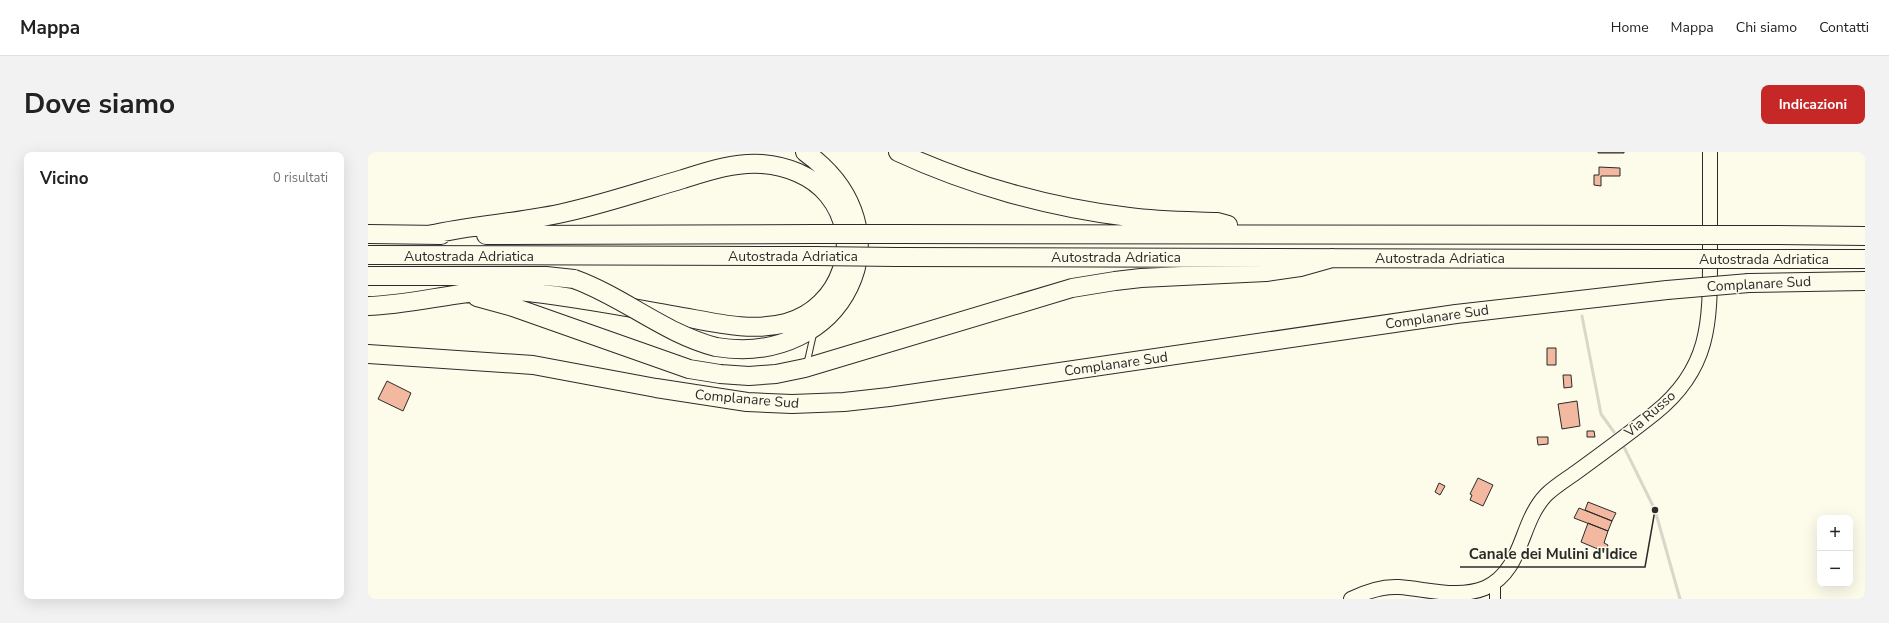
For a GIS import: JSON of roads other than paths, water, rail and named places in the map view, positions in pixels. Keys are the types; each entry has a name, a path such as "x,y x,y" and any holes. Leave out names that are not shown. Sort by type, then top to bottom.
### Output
{"highway":[{"path":"368,276 546,276 574,279 593,286 674,331 701,343 730,349 761,348 793,340 815,328 831,314 845,293 855,271 859,241 858,231 851,209 838,186 828,172 805,152"},
{"path":"898,152 958,177 1045,202 1128,217 1217,222 1261,234"},
{"path":"368,306 492,291 515,291 590,301 729,325 759,327 772,326 798,319 822,302 839,280 846,255 847,243 836,206 828,194 816,183 790,169 746,163 712,170 564,213 520,221 460,228 429,235"},
{"name":"Autostrada Adriatica","path":"368,234 1865,236"},
{"name":"Autostrada Adriatica","path":"368,255 1865,259"},
{"path":"465,295 513,308 689,369 720,374 749,376 776,374 805,368 1072,288 1141,278 1266,272 1300,267 1332,258"},
{"name":"Complanare Sud","path":"368,354 534,365 708,397 747,402 799,404 889,397 1456,314 1667,290 1749,284 1865,281"}],"street":[{"name":"Via Russo","path":"1478,595 1494,582 1515,559 1533,513 1543,498 1656,412 1679,389 1695,365 1703,347 1708,328 1710,299 1710,152"},
{"path":"1494,582 1495,599"},
{"path":"1351,599 1363,593 1381,588 1397,587 1443,593 1478,595"}],"lane":[{"path":"805,368 815,328"}],"waterway":[{"path":"1582,316 1601,414 1614,432"},
{"path":"1624,447 1655,510 1680,599"}],"place":[{"name":"Canale dei Mulini d'Idice","path":"1655,510"}]}
